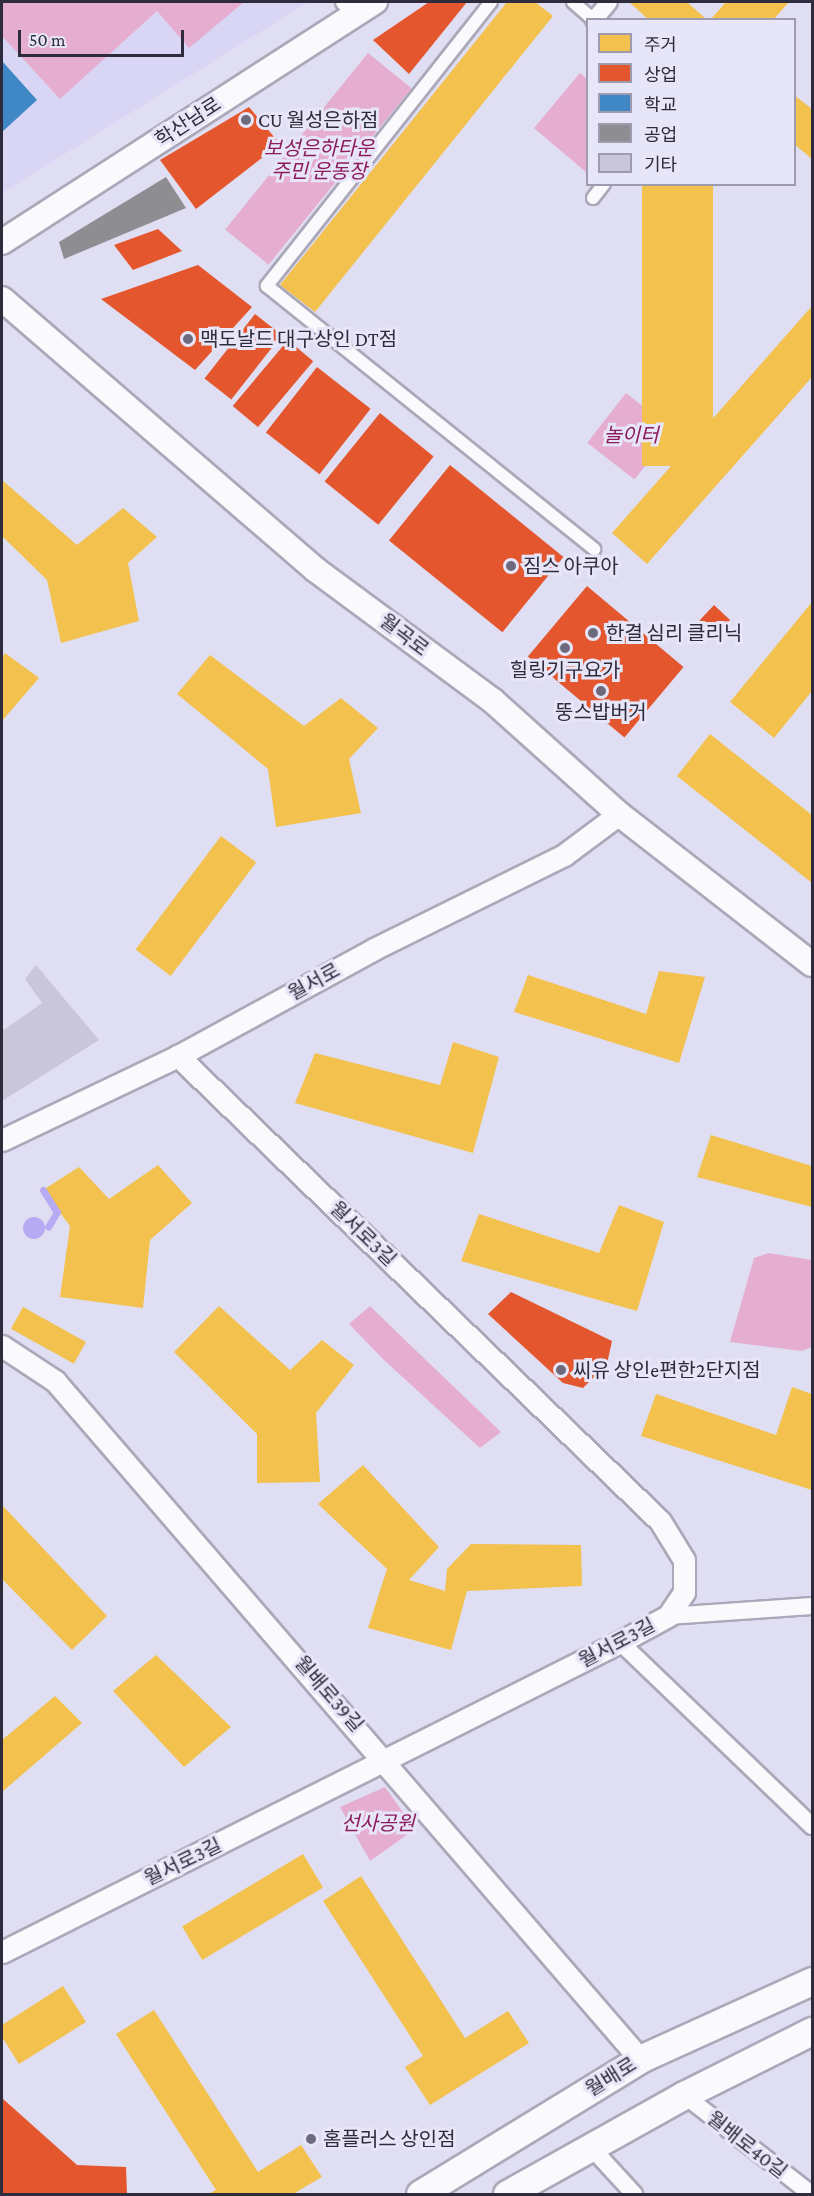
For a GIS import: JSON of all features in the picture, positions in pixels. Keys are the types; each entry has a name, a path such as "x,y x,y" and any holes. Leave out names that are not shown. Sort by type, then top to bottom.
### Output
{"main road":[{"name":"학산남로","path":"2,242 358,6"},
{"name":"월곡로","path":"2,299 316,570 493,701 619,814 813,964"},
{"name":"월배로","path":"420,2194 640,2058 813,1981"},
{"path":"507,2194 590,2145 813,2031"}],"street":[{"path":"491,2 267,286 594,549"},
{"path":"573,2 586,20"},
{"path":"596,18 609,2"},
{"path":"593,198 602,186"},
{"name":"월서로","path":"2,1140 178,1056 374,949 564,855 619,814"},
{"name":"월서로3길","path":"2,1952 388,1761 620,1642 668,1616 684,1592 684,1560 660,1521 178,1056"},
{"name":"월배로39길","path":"2,1346 55,1381 388,1761 640,2058"},
{"path":"668,1616 813,1606"},
{"path":"620,1642 813,1826"},
{"name":"월배로40길","path":"684,2095 811,2194"},
{"path":"590,2145 634,2194"}],"shaded area":[{"path":"2,2 303,2 305,4 2,193"},
{"path":"34,1217 42,1220 45,1228 42,1236 34,1239 26,1236 23,1228 26,1220"}],"green space":[{"path":"2,2 244,2 189,48 157,11 60,99 2,36"},
{"name":"보성은하타운 주민 운동장","path":"368,53 412,88 269,265 225,229"},
{"path":"580,73 586,78 586,172 534,128"},
{"name":"놀이터","path":"626,393 673,430 634,480 587,443"},
{"path":"769,1253 812,1260 812,1347 802,1351 730,1342 754,1258"},
{"path":"370,1306 501,1432 480,1448 384,1360 349,1324"},
{"name":"선사공원","path":"385,1787 415,1829 370,1861 340,1807"}],"building: 주거":[{"path":"507,2 535,2 553,16 315,312 280,285"},
{"path":"629,2 687,2 705,18 647,18"},
{"path":"726,2 789,2 775,18 712,18"},
{"path":"796,97 812,109 812,159 796,146"},
{"path":"642,186 713,186 713,466 642,466"},
{"path":"812,306 812,377 647,564 612,533"},
{"path":"2,480 77,545 123,508 157,537 128,563 139,621 61,643 47,580 2,536"},
{"path":"812,602 812,691 774,738 730,702"},
{"path":"5,653 39,678 2,721 2,658"},
{"path":"210,655 304,726 341,698 378,728 349,759 361,813 276,827 268,769 177,694"},
{"path":"710,734 812,815 812,883 677,776"},
{"path":"221,836 256,862 171,976 136,949"},
{"path":"659,971 705,977 679,1063 514,1012 528,975 646,1014"},
{"path":"453,1042 499,1057 473,1153 295,1103 315,1053 440,1085"},
{"path":"711,1135 812,1166 812,1207 697,1177"},
{"path":"158,1165 192,1203 150,1240 143,1308 60,1297 70,1226 43,1190 79,1167 109,1199"},
{"path":"619,1205 664,1222 637,1311 461,1261 479,1214 599,1253"},
{"path":"219,1306 290,1370 322,1340 354,1365 316,1413 320,1482 257,1483 257,1434 174,1352"},
{"path":"23,1307 86,1342 74,1364 11,1329"},
{"path":"792,1387 812,1394 812,1490 641,1436 656,1394 776,1435"},
{"path":"363,1465 439,1547 409,1580 445,1591 447,1569 471,1544 581,1545 582,1586 467,1591 451,1650 368,1628 387,1569 318,1504"},
{"path":"2,1505 107,1616 72,1650 2,1579"},
{"path":"156,1655 231,1727 184,1767 113,1691"},
{"path":"55,1696 82,1723 2,1792 2,1740"},
{"path":"303,1854 323,1887 202,1960 182,1927"},
{"path":"361,1876 465,2038 508,2011 529,2043 430,2105 405,2067 423,2056 323,1901"},
{"path":"63,1986 86,2022 19,2064 2,2037 2,2025"},
{"path":"154,2010 258,2172 301,2145 322,2177 293,2194 208,2194 216,2190 116,2034"}],"building: 상업":[{"path":"429,2 467,2 409,74 373,40"},
{"path":"249,107 280,144 196,209 160,160"},
{"path":"158,229 182,251 133,270 114,245"},
{"name":"맥도날드 대구상인 DT점","path":"198,265 252,307 195,370 101,299"},
{"path":"255,314 282,335 231,400 205,379"},
{"path":"288,340 313,361 258,427 233,406"},
{"path":"317,367 371,409 319,474 266,432"},
{"path":"380,413 434,456 378,525 325,481"},
{"path":"450,465 563,557 502,632 389,540"},
{"path":"587,586 684,667 624,737 528,656"},
{"path":"714,605 730,620 716,635 700,620"},
{"path":"511,1292 612,1341 607,1364 583,1388 563,1383 488,1314"},
{"path":"2,2098 77,2165 126,2167 127,2194 3,2194"}],"building: 학교":[{"path":"2,61 37,100 2,132"}],"building: 공업":[{"path":"166,177 186,208 64,259 59,242"}],"building: 기타":[{"path":"36,965 99,1040 2,1101 2,1025 4,1030 42,1003 25,979"}],"waterway":[{"path":"43,1190 57,1212 48,1227"}],"place":[{"name":"CU 월성은하점","path":"246,120"},
{"name":"맥도날드 대구상인 DT점","path":"188,339"},
{"name":"짐스 아쿠아","path":"511,566"},
{"name":"한결 심리 클리닉","path":"593,633"},
{"name":"힐링기구요가","path":"565,648"},
{"name":"뚱스밥버거","path":"601,691"},
{"name":"씨유 상인e편한2단지점","path":"561,1370"},
{"name":"홈플러스 상인점","path":"311,2139"}]}
